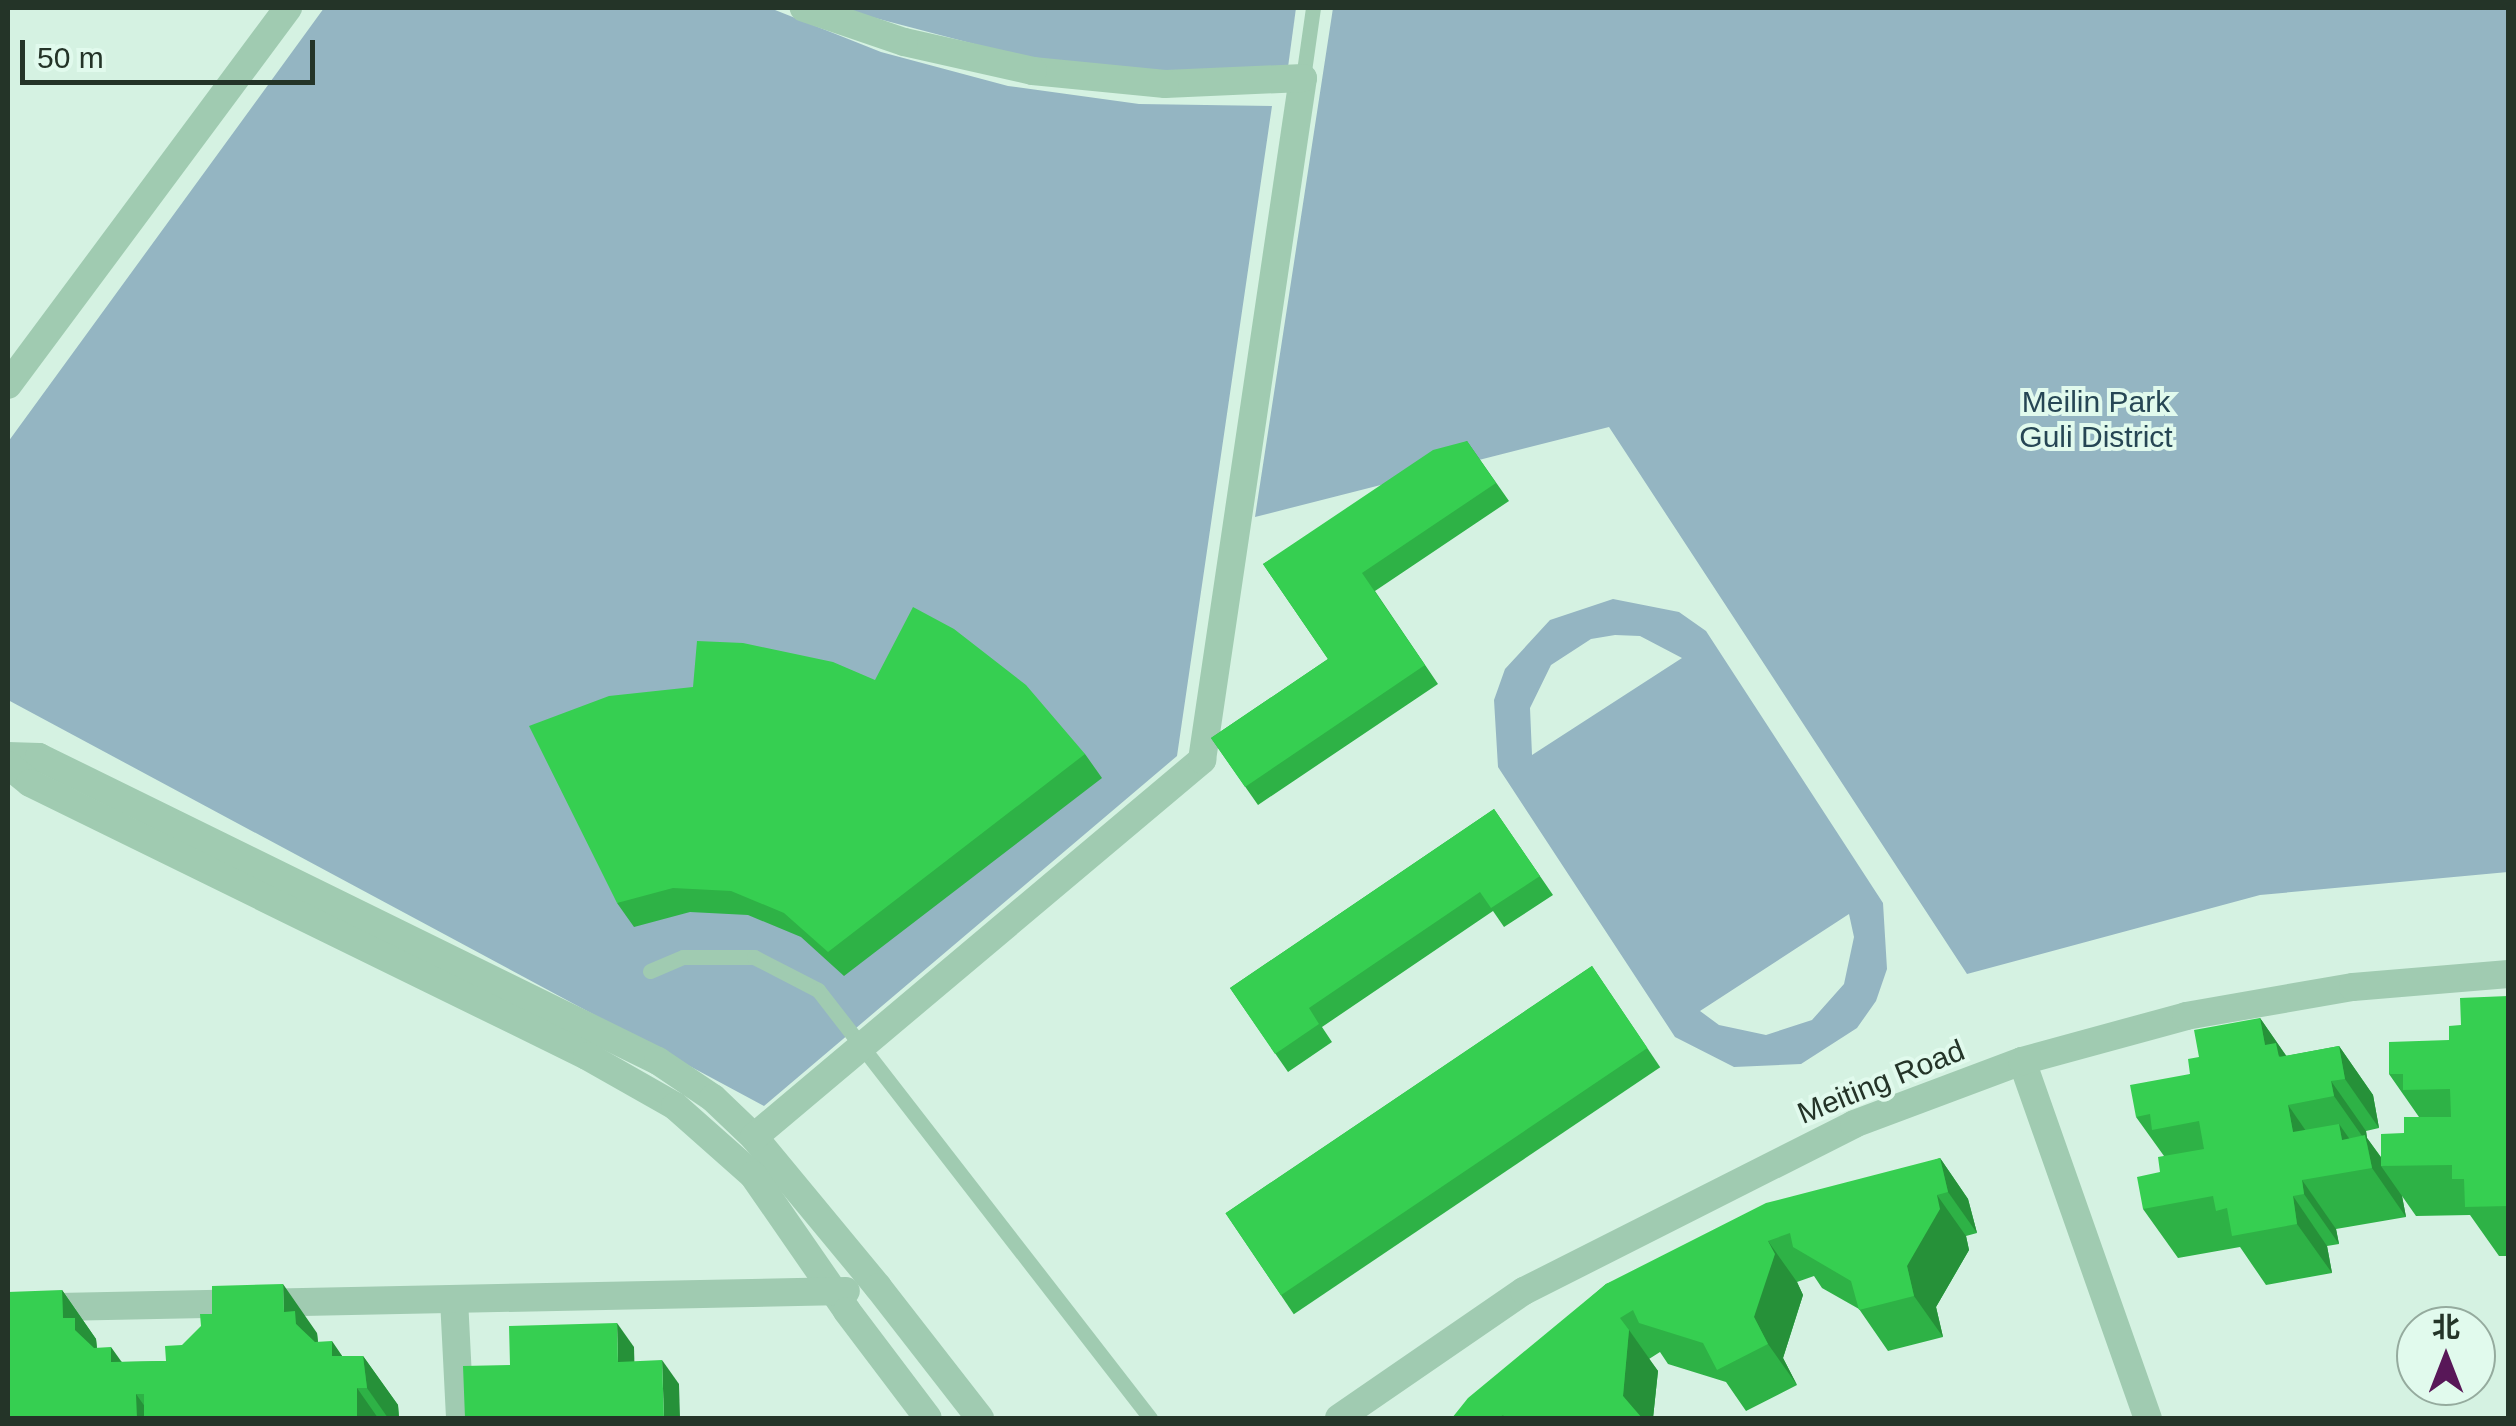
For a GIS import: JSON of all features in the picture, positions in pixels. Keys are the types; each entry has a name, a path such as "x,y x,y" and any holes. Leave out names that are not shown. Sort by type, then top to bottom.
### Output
{"street":[{"path":"8,385 288,8"},
{"path":"754,1137 1202,760 1303,78 1165,84 1033,71 904,42 804,8"},
{"path":"8,756 39,758 597,1029 687,1080 754,1137 980,1418"},
{"path":"8,765 30,783 587,1056 675,1106 752,1175 928,1418"},
{"name":"Meiting Road","path":"1339,1418 1524,1292 1692,1202 1854,1124 2022,1061 2186,1016 2352,987 2508,974"},
{"path":"2022,1061 2148,1418"},
{"path":"8,1308 454,1299 841,1302 878,1287"},
{"path":"454,1299 460,1418"}],"lane":[{"path":"1303,78 1313,8"},
{"path":"650,971 684,958 754,957 818,990 1150,1418"}],"green space":[{"path":"324,8 770,8 881,52 1008,86 1139,104 1272,106 1177,756 764,1106 8,700 8,442"},
{"path":"837,8 1296,8 1288,67 1156,71 1024,57"},
{"name":"Meilin Park Guli District","path":"1333,8 2508,8 2508,872 2260,895 1967,974 1609,427 1255,517"},
{"path":"1613,599 1679,612 1706,631 1883,903 1887,969 1876,1001 1857,1028 1801,1064 1734,1067 1675,1037 1498,767 1494,700 1505,669 1550,620","holes":["1640,636 1682,658 1532,755 1530,708 1551,665 1591,639","1849,914 1854,937 1844,984 1812,1020 1766,1035 1719,1025 1700,1011"]}],"building":[{"path":"1467,441 1496,483 1362,573 1425,665 1245,787 1211,738 1328,659 1263,564 1433,450"},
{"path":"913,607 954,629 1026,685 1085,754 828,952 784,913 731,891 673,888 617,903 529,726 609,696 693,687 697,641 743,643 833,662 875,680"},
{"path":"1494,809 1540,876 1491,908 1480,892 1309,1008 1319,1024 1275,1054 1230,988"},
{"path":"1592,966 1647,1048 1281,1295 1226,1213"},
{"path":"2508,996 2508,1206 2465,1207 2464,1179 2452,1179 2452,1165 2381,1166 2381,1134 2404,1133 2404,1117 2451,1117 2450,1089 2403,1090 2403,1074 2389,1074 2389,1042 2449,1040 2449,1026 2461,1025 2460,998"},
{"path":"2260,1018 2265,1045 2276,1043 2279,1057 2339,1046 2345,1079 2331,1081 2334,1096 2288,1105 2293,1132 2339,1124 2342,1140 2365,1135 2372,1168 2302,1180 2304,1194 2293,1196 2297,1224 2232,1236 2227,1208 2216,1211 2213,1196 2143,1209 2137,1177 2160,1172 2158,1157 2204,1149 2199,1121 2152,1130 2150,1114 2136,1117 2130,1085 2190,1074 2188,1059 2199,1057 2194,1030"},
{"path":"1940,1158 1948,1192 1937,1195 1940,1209 1907,1266 1914,1296 1859,1310 1851,1281 1793,1247 1790,1233 1768,1241 1775,1254 1754,1317 1768,1344 1717,1370 1703,1343 1639,1323 1633,1310 1620,1318 1629,1330 1623,1396 1642,1418 1452,1418 1468,1398 1606,1284 1766,1203"},
{"path":"283,1284 284,1312 295,1311 296,1324 315,1342 332,1341 332,1356 363,1356 367,1388 357,1388 357,1418 144,1418 144,1394 136,1394 137,1418 8,1418 8,1292 62,1290 63,1318 75,1318 75,1330 94,1348 111,1347 111,1362 166,1361 165,1346 182,1345 201,1326 200,1314 212,1314 212,1286"},
{"path":"617,1323 618,1362 662,1360 664,1418 465,1418 463,1366 510,1365 509,1326"}]}
